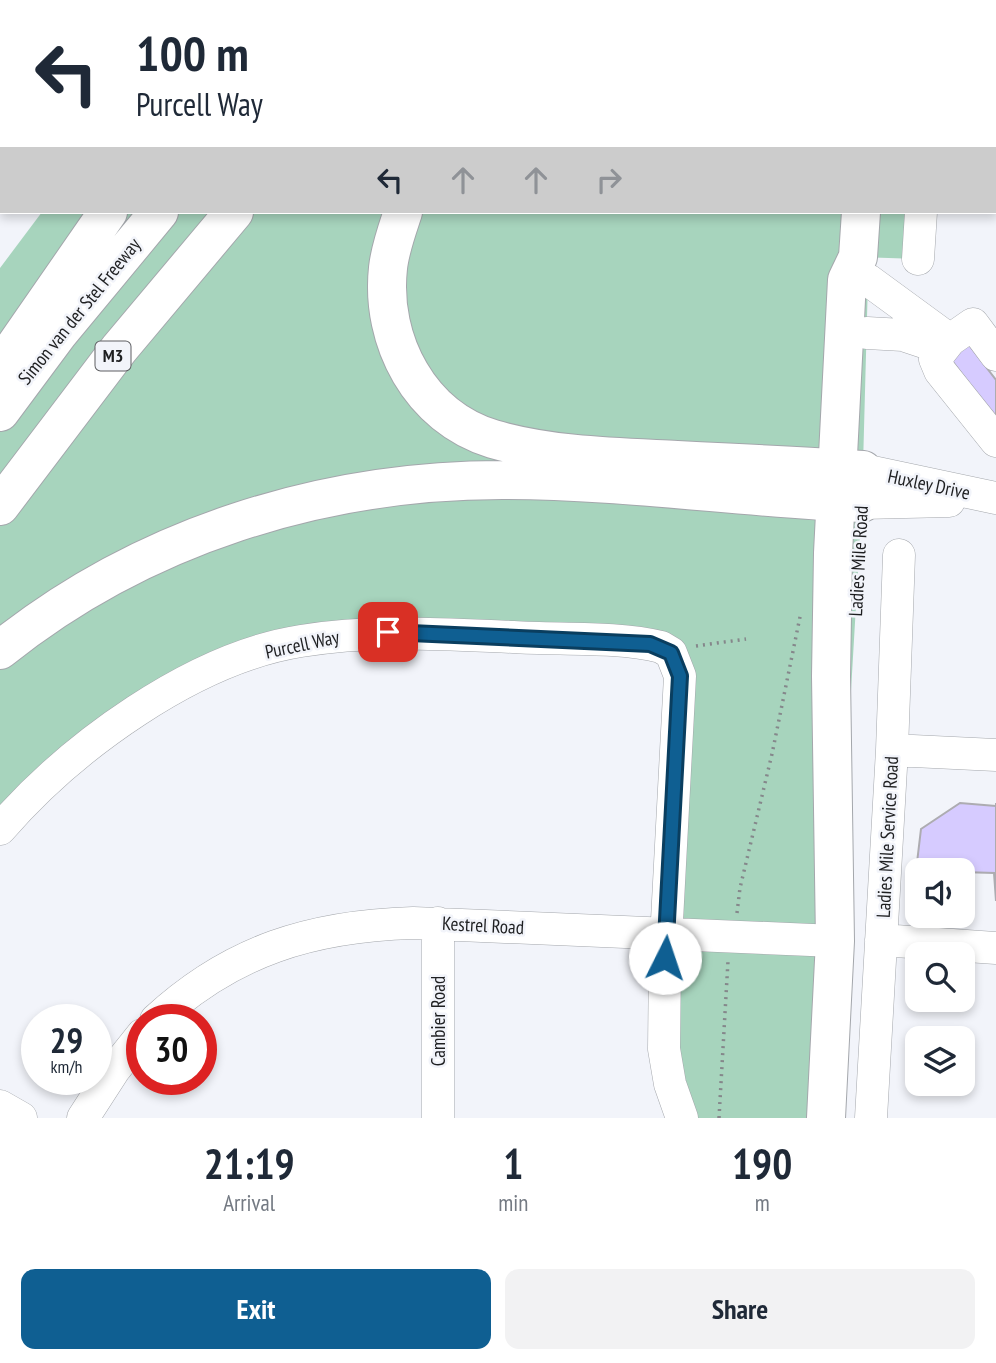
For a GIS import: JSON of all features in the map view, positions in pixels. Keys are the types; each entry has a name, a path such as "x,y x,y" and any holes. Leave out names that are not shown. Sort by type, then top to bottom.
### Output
{"main road":[{"path":"0,368 107,214"},
{"name":"Simon van der Stel Freeway","path":"0,412 58,334 157,214"},
{"name":"M3","path":"0,506 118,349 232,214"},
{"path":"402,214 388,267 387,306 397,348 410,376 432,402 456,422 490,438 534,449 849,486"},
{"name":"Ladies Mile Road","path":"826,1118 836,867 831,676 867,332 861,214"},
{"name":"Ladies Mile Road","path":"849,486 847,280 863,269"},
{"path":"0,650 83,592 158,553 227,525 341,493 380,487 502,480 707,491 849,486"}],"street":[{"path":"918,260 921,214"},
{"path":"863,269 965,332 996,355"},
{"path":"867,332 903,335 965,332"},
{"path":"965,332 936,354 937,367 996,441"},
{"name":"Huxley Drive","path":"849,486 996,500"},
{"name":"Ladies Mile Service Road","path":"871,1118 892,750 899,555"},
{"name":"Purcell Way","path":"0,829 48,780 154,700 225,663 298,641 388,632 666,650"},
{"path":"666,650 680,676 664,1049 670,1084 682,1118"},
{"path":"892,750 996,755"},
{"name":"Kestrel Road","path":"176,1004 200,984 267,948 308,934 347,926 438,923 835,941"},
{"name":"Cambier Road","path":"438,923 438,1118"},
{"path":"881,940 996,948"},
{"path":"83,1118 126,1055"},
{"path":"0,1106 21,1118"}],"path":[{"path":"719,1118 724,998 740,888 772,754 802,608"},
{"path":"666,650 746,639"}],"green space":[{"path":"40,214 921,214 918,259 859,257 868,280 862,503 826,1118 682,1118 670,1084 677,663 454,634 225,663 0,829 0,268"}],"building":[{"path":"966,341 996,380 996,419 947,354"},
{"path":"960,803 996,806 996,901 994,873 975,872 975,858 918,858 921,829"}],"route":[{"path":"388,632 650,644 671,653 680,676 665,958"}]}
